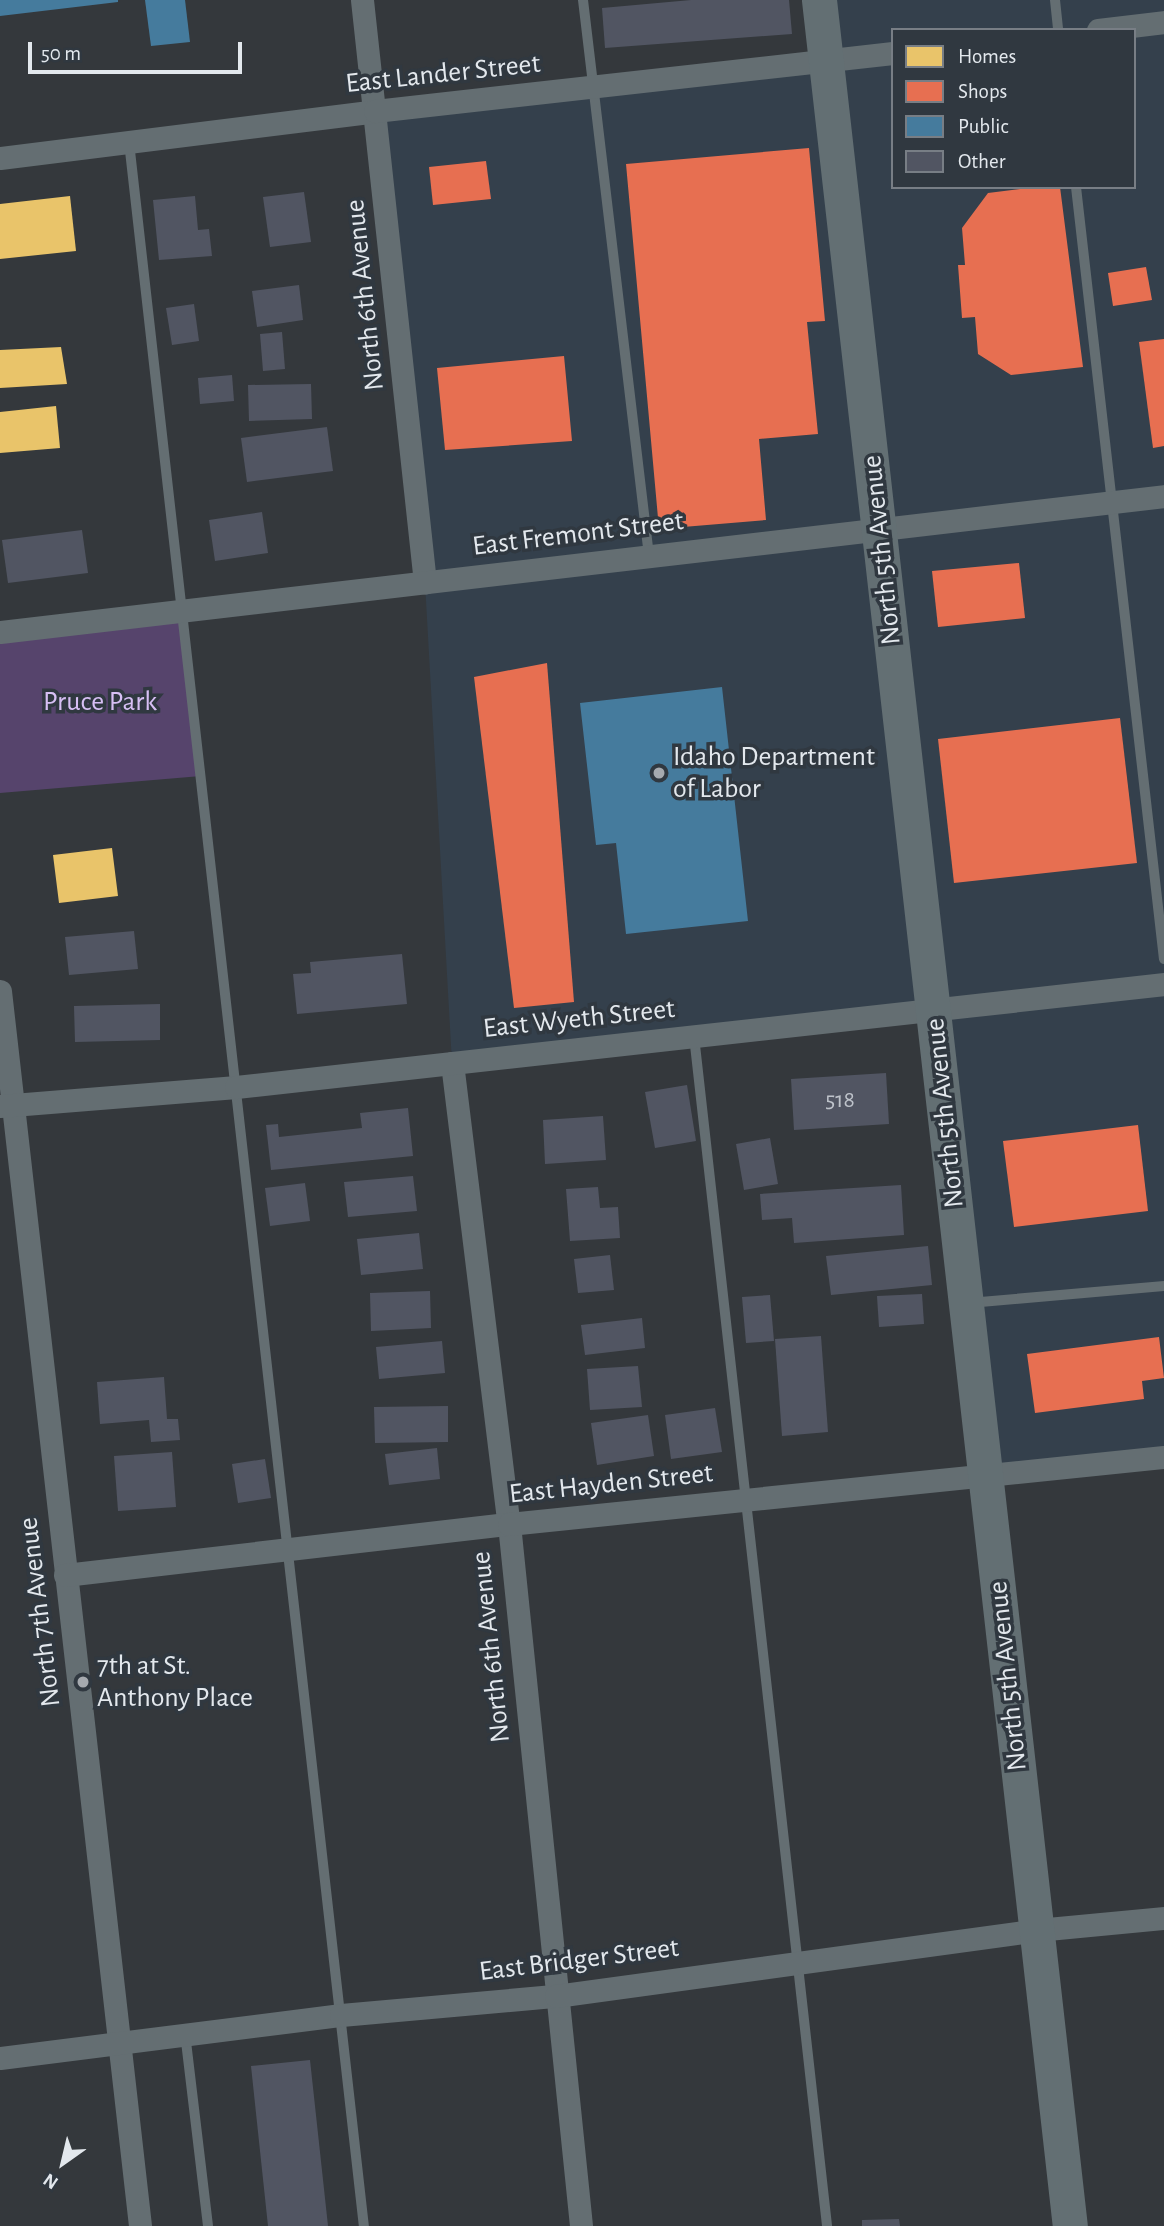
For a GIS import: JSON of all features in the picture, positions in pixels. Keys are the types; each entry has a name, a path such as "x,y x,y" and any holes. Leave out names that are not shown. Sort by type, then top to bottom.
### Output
{"main road":[{"name":"North 5th Avenue","path":"820,0 1070,2226"}],"street":[{"name":"North 6th Avenue","path":"362,0 425,583"},
{"path":"1114,28 1164,22"},
{"name":"East Lander Street","path":"0,158 375,111 891,53"},
{"name":"East Fremont Street","path":"0,632 1164,496"},
{"name":"East Wyeth Street","path":"7,1105 236,1087 1164,984"},
{"name":"North 7th Avenue","path":"0,991 7,1105 65,1575 140,2226"},
{"name":"North 6th Avenue","path":"452,1063 509,1524 582,2226"},
{"name":"East Hayden Street","path":"65,1575 509,1524 986,1478 1164,1457"},
{"name":"East Bridger Street","path":"0,2058 341,2015 556,1996 1037,1930 1164,1918"}],"lane":[{"path":"583,0 649,556"},
{"path":"1055,0 1058,28"},
{"path":"129,142 365,2226"},
{"path":"1076,189 1164,959"},
{"path":"694,1036 827,2226"},
{"path":"966,1303 1164,1286"},
{"path":"185,2033 208,2226"}],"shaded area":[{"path":"819,0 1164,0 1164,1458 986,1477 933,1009 452,1063 425,583 375,111 826,61"}],"green space":[{"name":"Pruce Park","path":"182,610 201,776 0,793 0,632"}],"building: Homes":[{"path":"70,196 76,251 0,259 0,204"},
{"path":"61,347 67,384 0,388 0,350"},
{"path":"56,406 60,448 0,453 0,412"},
{"path":"112,848 118,896 59,903 53,855"}],"building: Shops":[{"path":"809,148 825,321 807,322 818,434 759,439 766,520 659,529 626,164"},
{"path":"486,161 491,199 433,205 429,167"},
{"path":"1020,189 1060,189 1083,367 1011,375 978,354 975,317 962,318 958,265 965,265 962,228 988,193"},
{"path":"1146,267 1152,300 1113,306 1108,273"},
{"path":"1164,339 1164,446 1153,448 1139,342"},
{"path":"564,356 572,441 445,450 437,368"},
{"path":"1019,563 1025,618 938,627 932,571"},
{"path":"547,663 574,1002 514,1008 474,677"},
{"path":"1120,718 1137,863 954,883 938,739"},
{"path":"1138,1125 1148,1211 1014,1227 1003,1141"},
{"path":"1159,1337 1164,1378 1142,1381 1144,1399 1035,1413 1027,1354"}],"building: Public":[{"path":"0,0 118,0 118,2 0,16"},
{"path":"145,0 185,0 190,42 151,46"},
{"name":"Idaho Department of Labor","path":"722,687 748,921 626,934 616,843 596,845 580,703"}],"building: Other":[{"path":"691,0 789,0 792,34 605,48 602,8"},
{"path":"304,192 311,242 270,247 263,197"},
{"path":"195,196 198,230 209,229 212,256 159,260 153,200"},
{"path":"299,285 303,320 257,327 252,291"},
{"path":"194,304 199,341 172,345 166,308"},
{"path":"282,332 285,369 263,371 260,334"},
{"path":"232,375 234,401 200,404 198,378"},
{"path":"311,384 312,419 249,421 248,385"},
{"path":"327,427 333,471 247,482 241,438"},
{"path":"262,512 268,553 215,561 209,520"},
{"path":"82,530 88,573 8,583 2,540"},
{"path":"134,931 138,969 69,975 65,937"},
{"path":"402,954 407,1004 297,1014 293,974 311,973 310,962"},
{"path":"160,1004 160,1040 75,1042 74,1006"},
{"path":"886,1073 889,1124 794,1130 791,1079"},
{"path":"687,1085 696,1141 655,1148 645,1092"},
{"path":"408,1108 413,1156 271,1170 266,1125 278,1124 279,1137 362,1128 360,1113"},
{"path":"603,1116 606,1160 545,1164 543,1120"},
{"path":"770,1138 778,1184 744,1190 736,1144"},
{"path":"413,1176 417,1211 348,1217 344,1182"},
{"path":"305,1183 310,1221 270,1226 265,1188"},
{"path":"901,1185 904,1235 794,1243 792,1218 762,1220 760,1194"},
{"path":"598,1187 600,1208 618,1207 620,1238 570,1241 566,1189"},
{"path":"419,1233 423,1269 361,1275 357,1239"},
{"path":"928,1246 932,1285 831,1295 826,1256"},
{"path":"610,1255 614,1290 578,1293 574,1259"},
{"path":"430,1291 431,1328 371,1331 370,1293"},
{"path":"922,1294 924,1324 879,1327 877,1296"},
{"path":"770,1295 774,1341 746,1343 742,1297"},
{"path":"642,1318 645,1348 585,1355 581,1325"},
{"path":"821,1336 828,1432 782,1436 775,1339"},
{"path":"442,1341 445,1373 379,1379 376,1347"},
{"path":"638,1366 642,1407 590,1410 587,1369"},
{"path":"164,1377 167,1419 178,1419 180,1440 151,1442 149,1420 100,1424 97,1382"},
{"path":"448,1406 448,1442 375,1443 374,1407"},
{"path":"715,1408 722,1452 671,1459 665,1415"},
{"path":"648,1415 654,1456 597,1465 591,1423"},
{"path":"437,1448 440,1479 389,1485 385,1454"},
{"path":"172,1452 176,1507 118,1511 114,1456"},
{"path":"265,1459 271,1498 238,1503 232,1464"},
{"path":"310,2060 328,2226 268,2226 251,2066"},
{"path":"899,2219 900,2226 862,2226 862,2220"}],"place":[{"name":"Idaho Department of Labor","path":"659,773"},
{"name":"7th at St. Anthony Place","path":"83,1682"}]}
